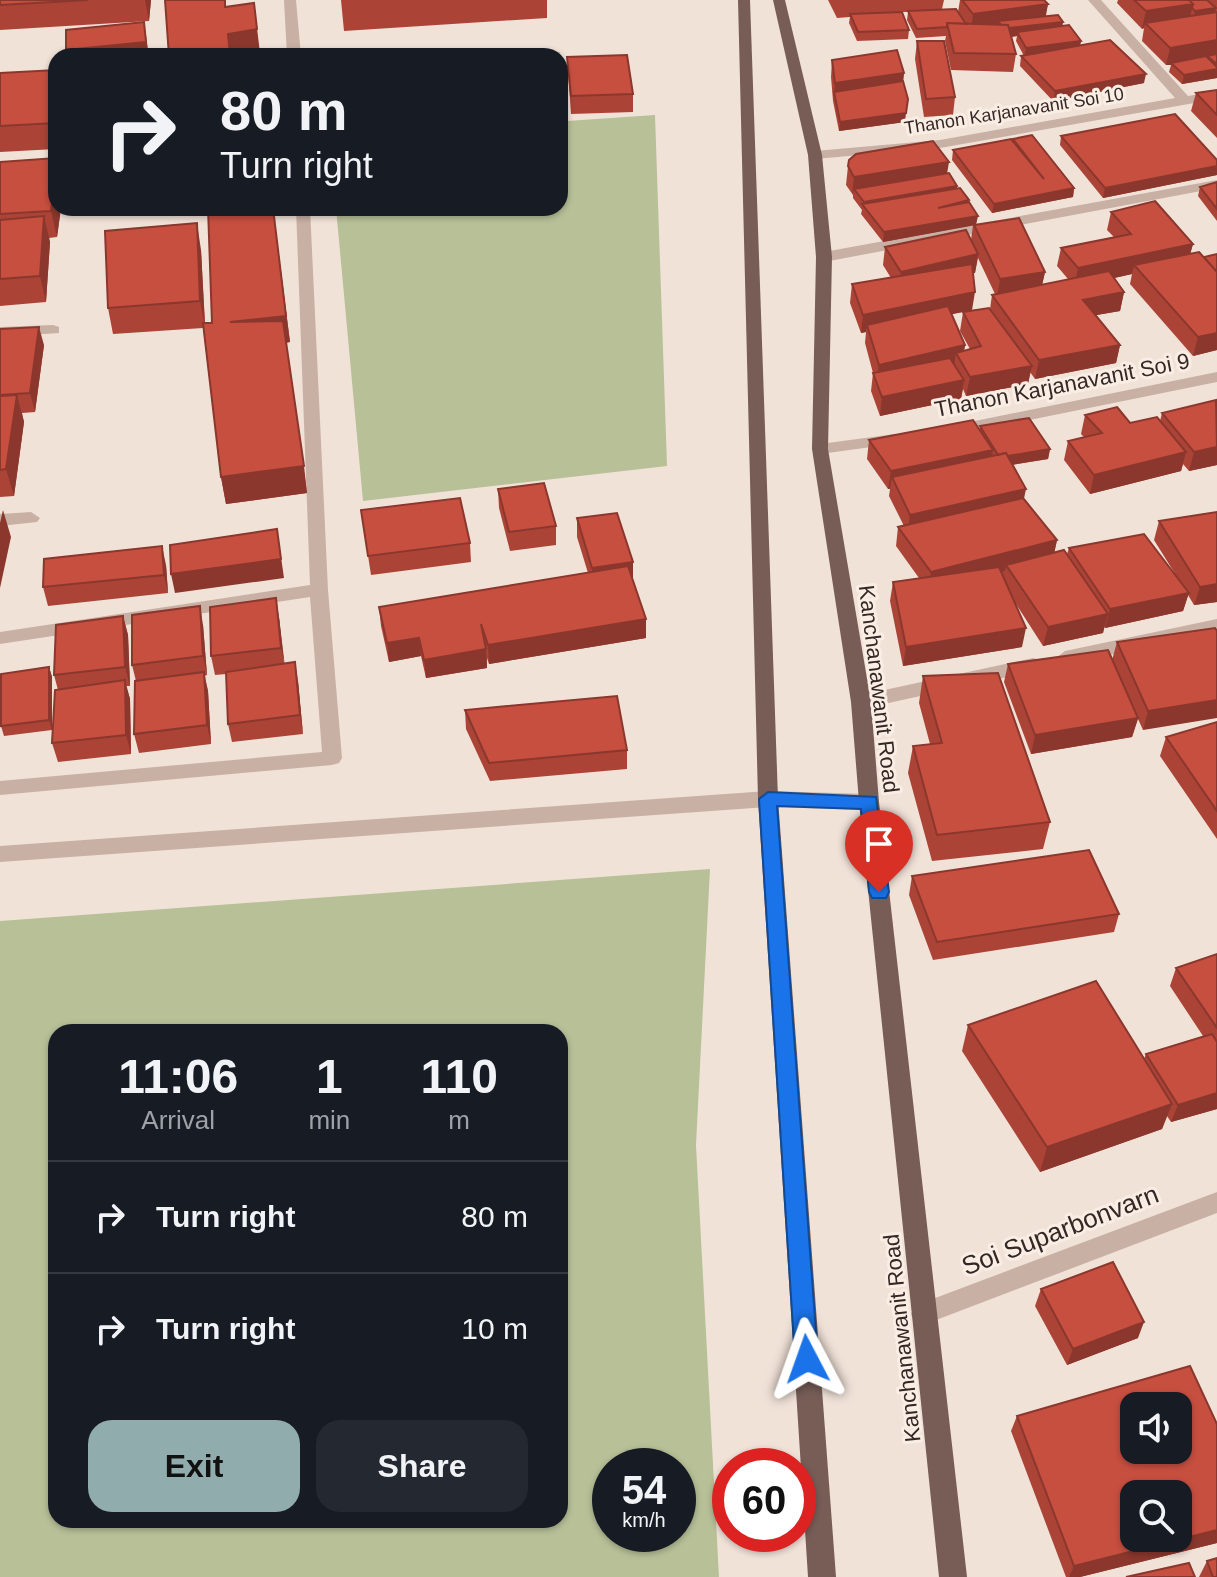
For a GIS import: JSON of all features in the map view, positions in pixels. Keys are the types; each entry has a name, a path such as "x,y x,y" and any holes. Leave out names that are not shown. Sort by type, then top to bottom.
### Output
{"main road":[{"path":"744,0 768,799 822,1577"},
{"name":"Kanchanawanit Road","path":"779,0 815,155 824,257 820,449 861,702 869,802 953,1577"}],"street":[{"path":"290,0 293,48"},
{"path":"1094,0 1185,101"},
{"name":"Thanon Karjanavanit Soi 10","path":"815,155 940,144 1217,95"},
{"path":"824,257 1217,184"},
{"path":"0,788 332,758 319,590 303,216"},
{"path":"0,332 53,330"},
{"name":"Thanon Karjanavanit Soi 9","path":"820,449 972,428 1217,377"},
{"path":"0,520 31,518"},
{"path":"0,638 319,590"},
{"path":"861,702 1217,625"},
{"path":"0,854 768,799 869,802"},
{"name":"Soi Suparbonvarn","path":"923,1314 1217,1202"}],"green space":[{"path":"655,115 667,466 363,501 337,216 568,216 568,121"},
{"path":"710,869 696,1145 712,1448 712,1552 718,1552 719,1577 0,1577 0,921"}],"building":[{"path":"0,0 88,0 0,5"},
{"path":"165,0 225,0 225,7 254,3 257,29 228,34 229,48 168,48"},
{"path":"962,0 1044,0 1048,4 973,14"},
{"path":"1134,0 1189,0 1193,4 1146,11"},
{"path":"1189,0 1207,0 1216,8 1195,11"},
{"path":"956,9 966,24 947,23 947,27 917,29 908,11"},
{"path":"902,12 909,30 858,32 850,14"},
{"path":"1217,12 1217,40 1170,48 1145,23"},
{"path":"1058,15 1063,22 1009,28 998,21"},
{"path":"144,22 146,42 66,48 66,30"},
{"path":"947,23 1008,25 1016,54 954,53"},
{"path":"1069,25 1081,41 1026,48 1017,32"},
{"path":"1110,40 1146,74 1055,91 1021,56"},
{"path":"917,41 944,41 955,97 926,99"},
{"path":"897,50 904,73 835,83 832,60"},
{"path":"1217,54 1217,64 1207,56"},
{"path":"627,55 633,94 571,96 568,57"},
{"path":"1206,56 1217,69 1184,75 1171,63"},
{"path":"48,70 48,123 0,126 0,73"},
{"path":"903,81 908,99 906,113 840,122 834,92"},
{"path":"1217,90 1217,115 1196,93"},
{"path":"1175,114 1217,160 1217,166 1105,188 1061,136"},
{"path":"1032,135 1074,188 994,204 953,150 1011,139 1044,179 1013,139"},
{"path":"933,141 949,162 854,177 848,166 849,160 856,154"},
{"path":"48,159 48,211 0,214 0,162"},
{"path":"949,173 957,186 864,202 854,189"},
{"path":"1217,182 1217,209 1200,187"},
{"path":"960,188 969,200 938,208 969,202 978,216 884,232 862,204"},
{"path":"1155,201 1193,244 1078,268 1061,248 1131,234 1111,212"},
{"path":"44,216 40,276 0,279 0,220"},
{"path":"208,216 274,216 286,316 230,322 283,321 304,466 221,477 203,323 212,323"},
{"path":"1019,218 1045,272 1000,279 974,225"},
{"path":"197,223 200,301 108,308 105,231"},
{"path":"966,230 978,254 901,272 885,247"},
{"path":"1199,252 1217,272 1217,333 1198,337 1134,265"},
{"path":"1217,254 1217,272 1204,257"},
{"path":"972,264 975,292 863,315 852,284"},
{"path":"1109,271 1124,292 1083,300 1120,345 1039,360 992,295"},
{"path":"948,306 965,345 879,365 867,325"},
{"path":"989,308 1032,366 970,377 956,353 981,346 963,312"},
{"path":"39,327 30,393 0,395 0,329"},
{"path":"950,358 964,380 882,397 873,373"},
{"path":"17,395 6,469 0,470 0,396"},
{"path":"1216,400 1217,447 1194,452 1162,413"},
{"path":"1117,407 1130,423 1157,417 1186,452 1094,475 1068,441 1102,433 1085,415"},
{"path":"1029,418 1050,449 998,455 980,426"},
{"path":"973,420 993,450 891,471 869,440"},
{"path":"1006,453 1026,489 910,515 892,477"},
{"path":"544,483 556,526 509,532 498,489"},
{"path":"460,498 470,543 368,556 361,510"},
{"path":"1023,498 1057,540 931,572 898,527"},
{"path":"1217,512 1217,584 1200,587 1159,521"},
{"path":"617,513 633,562 592,568 577,518"},
{"path":"277,529 281,559 171,574 170,545"},
{"path":"1144,534 1189,593 1110,609 1069,548"},
{"path":"162,546 164,575 43,587 44,559"},
{"path":"1064,550 1108,614 1048,627 1006,565"},
{"path":"628,566 646,619 488,645 481,624 486,649 424,660 419,638 387,643 379,607"},
{"path":"999,567 1026,628 906,647 893,582"},
{"path":"276,598 281,648 211,656 210,607"},
{"path":"200,606 203,656 132,665 132,615"},
{"path":"123,616 125,667 54,675 56,625"},
{"path":"1215,628 1217,700 1148,711 1117,642"},
{"path":"1108,650 1138,718 1035,735 1008,664"},
{"path":"295,662 300,715 228,724 226,672"},
{"path":"49,667 49,720 1,726 1,674"},
{"path":"204,672 207,725 134,734 135,681"},
{"path":"998,673 1050,822 937,835 913,746 942,743 923,676"},
{"path":"125,680 126,735 52,743 55,690"},
{"path":"617,696 627,750 489,763 465,710"},
{"path":"1217,722 1217,811 1166,737"},
{"path":"1089,850 1119,914 937,942 912,876"},
{"path":"1217,954 1217,1028 1176,968"},
{"path":"1096,981 1172,1104 1047,1147 968,1025"},
{"path":"1212,1034 1217,1042 1217,1093 1178,1105 1146,1054"},
{"path":"1113,1262 1144,1322 1073,1349 1041,1289"},
{"path":"1190,1366 1217,1424 1217,1530 1192,1536 1192,1480 1120,1480 1120,1552 1130,1552 1074,1566 1017,1416"},
{"path":"1217,1558 1217,1577 1213,1577 1207,1561"},
{"path":"1189,1563 1195,1577 1126,1577"}],"route":[{"path":"807,1359 768,799 869,802 879,892"}]}
